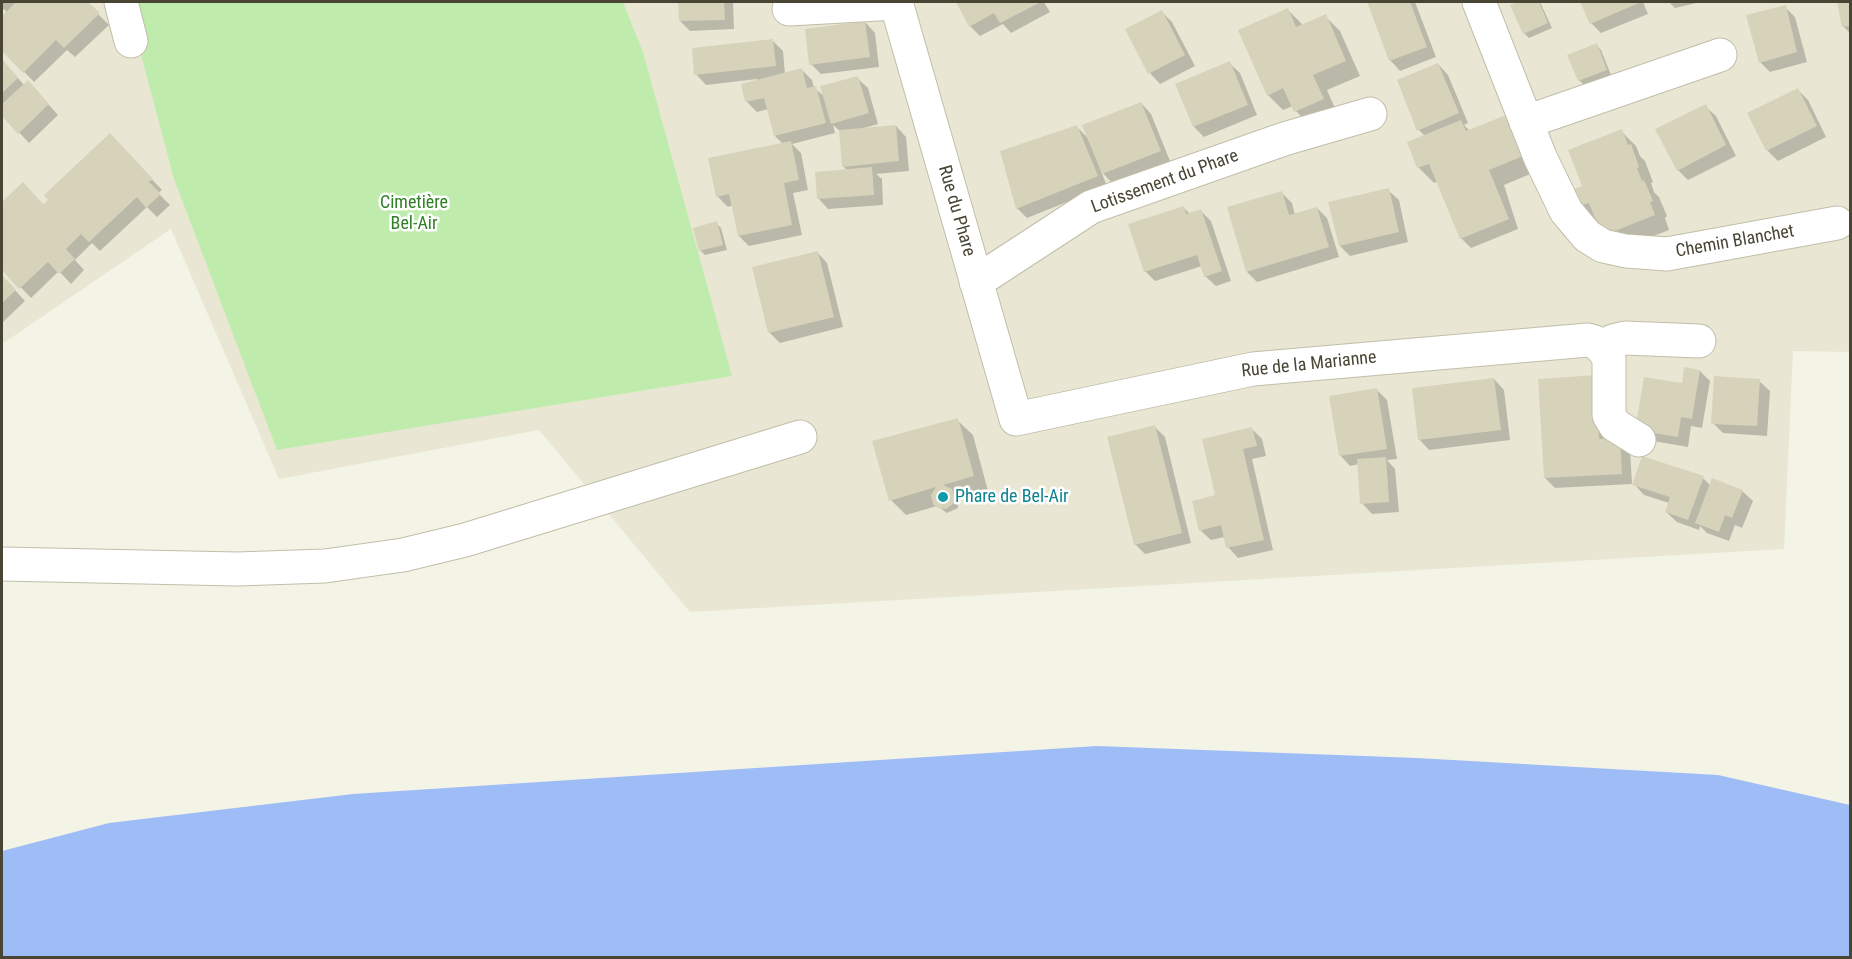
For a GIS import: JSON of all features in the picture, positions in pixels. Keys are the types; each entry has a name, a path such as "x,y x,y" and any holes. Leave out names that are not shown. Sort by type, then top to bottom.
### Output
{"street":[{"path":"120,2 131,41"},
{"name":"Rue du Phare","path":"789,9 896,2 1016,419"},
{"name":"Chemin Blanchet","path":"1479,2 1526,122 1566,211 1587,236 1603,246 1626,251 1667,254 1837,223"},
{"path":"1526,122 1720,55"},
{"name":"Lotissement du Phare","path":"976,282 1091,207 1284,139 1370,114"},
{"path":"1639,440 1615,425 1609,415 1609,358 1603,349 1613,341 1625,338 1699,341"},
{"name":"Rue de la Marianne","path":"1016,419 1253,369 1588,340 1595,342 1603,349"},
{"path":"2,564 237,569 325,566 403,555 465,540 800,437"}],"shaded area":[{"path":"2,2 1850,2 1850,352 1793,351 1784,549 690,612 539,430 279,479 171,229 2,344"}],"green space":[{"name":"Cimetière Bel-Air","path":"127,2 623,2 643,52 732,376 277,450 174,179"}],"water":[{"path":"1097,746 1417,758 1718,775 1850,805 1850,957 2,957 2,851 109,823 353,794"}],"building":[{"path":"16,2 88,2 100,13 64,48 56,40 23,73 2,51 2,16"},
{"path":"678,2 724,2 725,20 679,21"},
{"path":"956,2 1041,2 1000,23 994,13 969,27"},
{"path":"1367,2 1410,2 1427,47 1389,61"},
{"path":"1518,2 1539,2 1548,23 1523,34 1510,5"},
{"path":"1580,2 1638,2 1639,3 1590,24"},
{"path":"1837,2 1850,2 1850,26 1842,27"},
{"path":"1786,5 1797,52 1759,63 1746,15"},
{"path":"1288,8 1296,27 1326,14 1346,61 1313,75 1324,99 1294,112 1283,88 1267,96 1238,30"},
{"path":"1162,10 1185,55 1148,74 1125,29"},
{"path":"865,21 870,57 809,65 805,29"},
{"path":"773,39 776,66 694,75 692,48"},
{"path":"1597,43 1607,70 1578,81 1567,55"},
{"path":"2,59 18,78 2,93"},
{"path":"1230,61 1248,105 1193,127 1175,84"},
{"path":"1438,63 1459,113 1417,131 1397,80"},
{"path":"802,68 807,88 816,86 826,123 774,136 764,98 745,102 741,84"},
{"path":"858,76 869,113 831,124 820,86"},
{"path":"28,80 49,104 18,134 2,116 2,104"},
{"path":"1798,88 1817,126 1766,151 1747,113"},
{"path":"1141,102 1161,151 1102,174 1082,125"},
{"path":"1706,104 1726,145 1677,171 1655,129"},
{"path":"1511,113 1528,154 1489,170 1509,219 1460,239 1429,164 1417,168 1407,142 1461,120 1466,131"},
{"path":"896,125 899,161 842,167 839,130"},
{"path":"1077,125 1098,176 1016,209 1000,151"},
{"path":"1622,129 1628,145 1631,144 1642,181 1644,180 1653,201 1650,202 1655,215 1602,236 1589,203 1578,206 1572,190 1582,186 1568,150"},
{"path":"110,133 153,179 149,182 161,194 146,208 137,197 89,242 81,234 66,249 75,259 59,274 48,262 19,289 2,270 2,202 23,182 43,204 48,200 44,195"},
{"path":"791,141 799,180 784,183 792,225 738,236 729,194 716,197 708,158"},
{"path":"872,167 874,195 817,199 815,172"},
{"path":"1389,188 1399,232 1339,246 1328,202"},
{"path":"1282,191 1289,215 1317,207 1329,247 1246,272 1227,207"},
{"path":"1184,206 1186,214 1201,209 1222,271 1204,277 1197,255 1144,272 1128,224"},
{"path":"717,221 723,245 699,251 693,228"},
{"path":"818,251 834,317 768,333 752,267"},
{"path":"2,275 16,290 2,303"},
{"path":"1684,367 1700,370 1692,419 1681,417 1678,437 1635,430 1644,377 1682,383"},
{"path":"1596,375 1599,439 1620,437 1622,474 1544,478 1538,379"},
{"path":"1714,376 1760,379 1757,426 1711,424"},
{"path":"1494,378 1501,430 1418,440 1412,388"},
{"path":"1377,388 1387,449 1339,456 1329,396"},
{"path":"958,418 974,476 943,485 952,489 954,503 946,509 937,508 933,504 931,495 936,487 889,501 872,441"},
{"path":"1155,425 1182,533 1134,545 1107,437"},
{"path":"1252,427 1257,446 1243,449 1264,540 1226,548 1221,525 1199,531 1192,501 1215,495 1202,439"},
{"path":"1642,456 1704,476 1688,520 1665,512 1670,497 1632,485"},
{"path":"1386,457 1389,502 1360,504 1357,459"},
{"path":"1712,478 1743,490 1732,518 1725,515 1719,532 1695,523"}],"place":[{"name":"Phare de Bel-Air","path":"943,497"}]}
